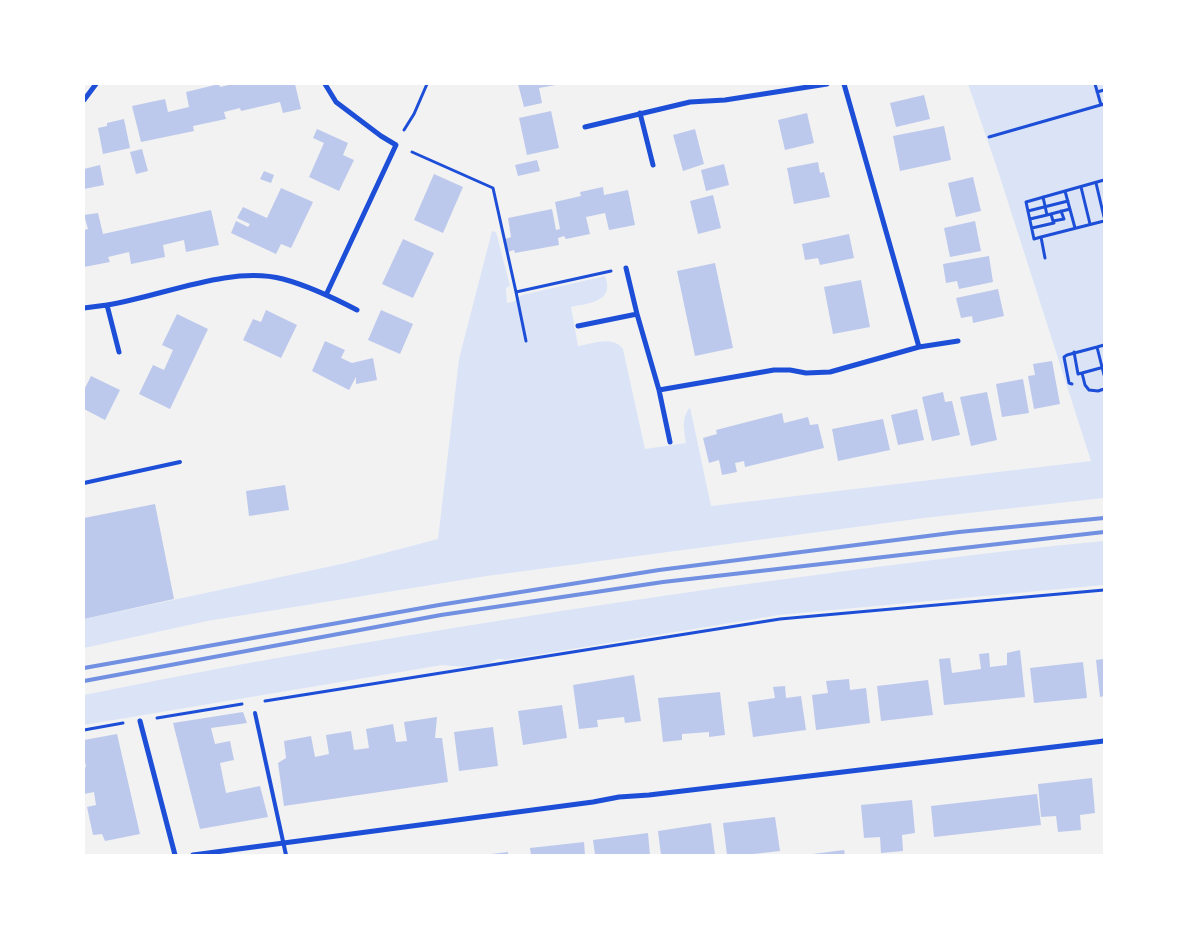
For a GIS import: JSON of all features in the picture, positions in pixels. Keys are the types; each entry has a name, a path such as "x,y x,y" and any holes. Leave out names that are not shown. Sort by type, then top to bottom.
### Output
{"street":[{"path":"84,100 96,84"},
{"path":"325,84 336,102 396,145 326,294"},
{"path":"585,127 690,102 725,100 827,84"},
{"path":"844,84 919,347"},
{"path":"640,113 653,164"},
{"path":"626,268 637,314 660,390 670,442"},
{"path":"84,308 125,302 215,280 246,276 282,279 326,294 357,310"},
{"path":"106,305 119,352"},
{"path":"578,326 637,314"},
{"path":"660,390 774,370 806,373 830,372 919,347 958,341"},
{"path":"140,721 175,855"},
{"path":"193,855 584,804 619,797 1104,741"}],"lane":[{"path":"84,483 180,462"},
{"path":"255,713 286,855"}],"path":[{"path":"427,84 414,114 396,145 494,188 526,341"},
{"path":"989,137 1103,105 1095,84"},
{"path":"1097,92 1104,90"},
{"path":"1096,182 1104,219 1034,239 1026,202 1081,187 1096,182 1104,180"},
{"path":"1081,187 1090,224"},
{"path":"1066,191 1075,228"},
{"path":"1042,197 1056,233"},
{"path":"1028,211 1068,201"},
{"path":"1030,219 1070,209"},
{"path":"1032,228 1064,219 1061,211"},
{"path":"1041,237 1045,258"},
{"path":"516,292 611,271"},
{"path":"1072,384 1069,383 1064,358 1074,352 1104,345"},
{"path":"1097,347 1104,375"},
{"path":"1074,352 1078,374 1103,367"},
{"path":"1082,373 1085,385 1089,390 1098,391 1104,389"},
{"path":"262,701 780,619 1104,590"},
{"path":"84,730 243,704"}],"shaded area":[{"path":"968,84 1104,84 1104,498 924,518 487,576 207,621 84,648 84,619 346,563 438,539 459,359 492,231 496,232 510,286 506,288 507,303 513,302 522,295 605,276 607,285 603,296 598,300 571,307 578,346 608,341 614,342 623,349 645,449 686,443 684,420 690,407 711,506 1091,461 998,171"},
{"path":"1104,541 1104,585 779,615 505,660 498,659 481,665 442,665 84,725 84,695 242,664 559,611 718,588 959,557"}],"building":[{"path":"219,84 220,87 233,84 295,84 301,109 283,113 280,102 241,111 240,108 224,112 226,119 193,126 194,131 141,142 132,106 165,99 168,112 189,107 186,92"},
{"path":"518,84 556,85 539,88 542,103 524,107"},
{"path":"924,95 930,119 896,127 890,103"},
{"path":"551,111 559,148 527,155 519,118"},
{"path":"807,113 814,143 785,150 778,120"},
{"path":"124,119 130,148 103,154 98,128 107,126 107,123"},
{"path":"944,126 951,160 900,171 893,136"},
{"path":"317,129 348,143 343,155 354,160 339,191 309,177 324,143 313,138"},
{"path":"695,129 704,164 683,171 673,135"},
{"path":"142,149 148,171 136,174 130,152"},
{"path":"537,160 540,171 518,176 515,165"},
{"path":"818,162 820,173 824,172 830,197 794,204 787,168"},
{"path":"724,164 729,185 706,191 701,170"},
{"path":"100,165 104,185 84,189 84,169"},
{"path":"264,171 274,175 271,183 260,179"},
{"path":"434,174 463,187 443,233 414,220"},
{"path":"973,177 981,211 956,217 948,183"},
{"path":"603,187 604,195 628,190 635,225 609,230 605,213 586,217 590,234 566,239 564,236 558,238 559,245 515,253 514,250 507,252 505,239 511,237 508,218 552,209 556,230 560,229 555,202 581,196 580,192"},
{"path":"281,188 313,202 291,248 281,244 276,254 231,233 236,221 248,227 250,224 237,218 243,207 267,218"},
{"path":"713,195 721,228 698,234 690,201"},
{"path":"211,210 219,245 186,252 184,240 163,245 165,257 131,264 129,252 108,257 110,262 84,267 84,230 88,229 84,215 98,213 103,234"},
{"path":"975,221 981,251 950,257 944,228"},
{"path":"849,234 854,258 820,265 818,258 805,260 802,244"},
{"path":"403,239 434,253 413,298 382,284"},
{"path":"989,256 993,282 959,289 957,281 946,283 943,264"},
{"path":"715,263 733,348 695,356 677,271"},
{"path":"861,280 870,327 833,334 824,287"},
{"path":"998,289 1004,316 973,323 972,316 961,318 956,298"},
{"path":"266,310 297,325 281,358 243,340 253,319 261,322"},
{"path":"381,310 413,324 400,354 368,340"},
{"path":"177,314 208,329 170,409 139,394 153,365 164,370 173,350 162,345"},
{"path":"325,341 345,350 341,358 352,363 373,358 377,380 356,384 356,377 349,390 312,371"},
{"path":"1052,361 1060,404 1034,409 1028,376 1035,375 1033,364"},
{"path":"91,376 120,390 105,420 84,409 84,390"},
{"path":"1023,379 1029,413 1002,417 996,384"},
{"path":"943,392 945,402 952,401 960,435 932,441 922,397"},
{"path":"987,392 997,440 971,446 960,397"},
{"path":"917,409 924,440 898,445 891,415"},
{"path":"782,413 784,423 808,417 810,425 818,424 824,448 745,467 744,461 735,463 737,472 722,475 719,460 709,463 703,438 717,434 716,430"},
{"path":"883,419 890,450 838,461 832,429"},
{"path":"285,485 289,510 249,516 246,491"},
{"path":"155,504 174,599 84,619 84,518"},
{"path":"1020,650 1025,697 944,705 939,659 950,658 952,673 981,669 979,654 989,653 990,667 1007,665 1007,653"},
{"path":"1104,659 1104,696 1100,697 1096,660"},
{"path":"1083,662 1087,698 1034,703 1030,668"},
{"path":"634,675 641,721 625,723 624,717 597,720 598,727 579,729 573,685"},
{"path":"849,679 850,690 866,688 870,723 816,730 812,695 828,693 826,681"},
{"path":"928,680 933,715 881,721 877,686"},
{"path":"785,686 786,698 801,696 806,730 753,737 748,702 775,698 773,687"},
{"path":"720,692 725,735 709,737 709,732 682,734 682,740 663,742 658,698"},
{"path":"562,705 567,738 523,745 518,711"},
{"path":"243,712 247,723 211,728 215,744 230,741 234,760 220,763 226,793 260,786 268,817 200,829 173,723"},
{"path":"437,717 435,738 442,738 448,782 284,806 278,763 286,758 284,741 311,736 315,757 329,754 326,735 351,731 354,750 369,748 366,729 393,724 396,742 407,741 404,722"},
{"path":"493,727 498,766 459,771 454,732"},
{"path":"117,734 140,834 105,841 102,834 93,835 87,807 96,805 94,792 84,794 84,768 86,767 84,740"},
{"path":"1092,778 1095,813 1080,815 1081,830 1058,832 1056,816 1041,817 1038,784"},
{"path":"1037,794 1041,825 934,837 931,806"},
{"path":"912,800 915,833 902,835 903,851 881,853 880,837 864,838 861,805"},
{"path":"775,817 780,851 753,855 727,855 723,823"},
{"path":"711,823 715,855 661,855 658,831"},
{"path":"648,833 650,855 595,855 593,840"},
{"path":"584,842 585,855 531,855 530,848"},
{"path":"844,850 845,855 813,855 813,854"},
{"path":"508,852 508,855 491,855 491,854"}],"railway":[{"path":"84,668 439,605 659,570 959,532 1104,518"},
{"path":"84,681 441,615 663,582 1104,532"}]}
